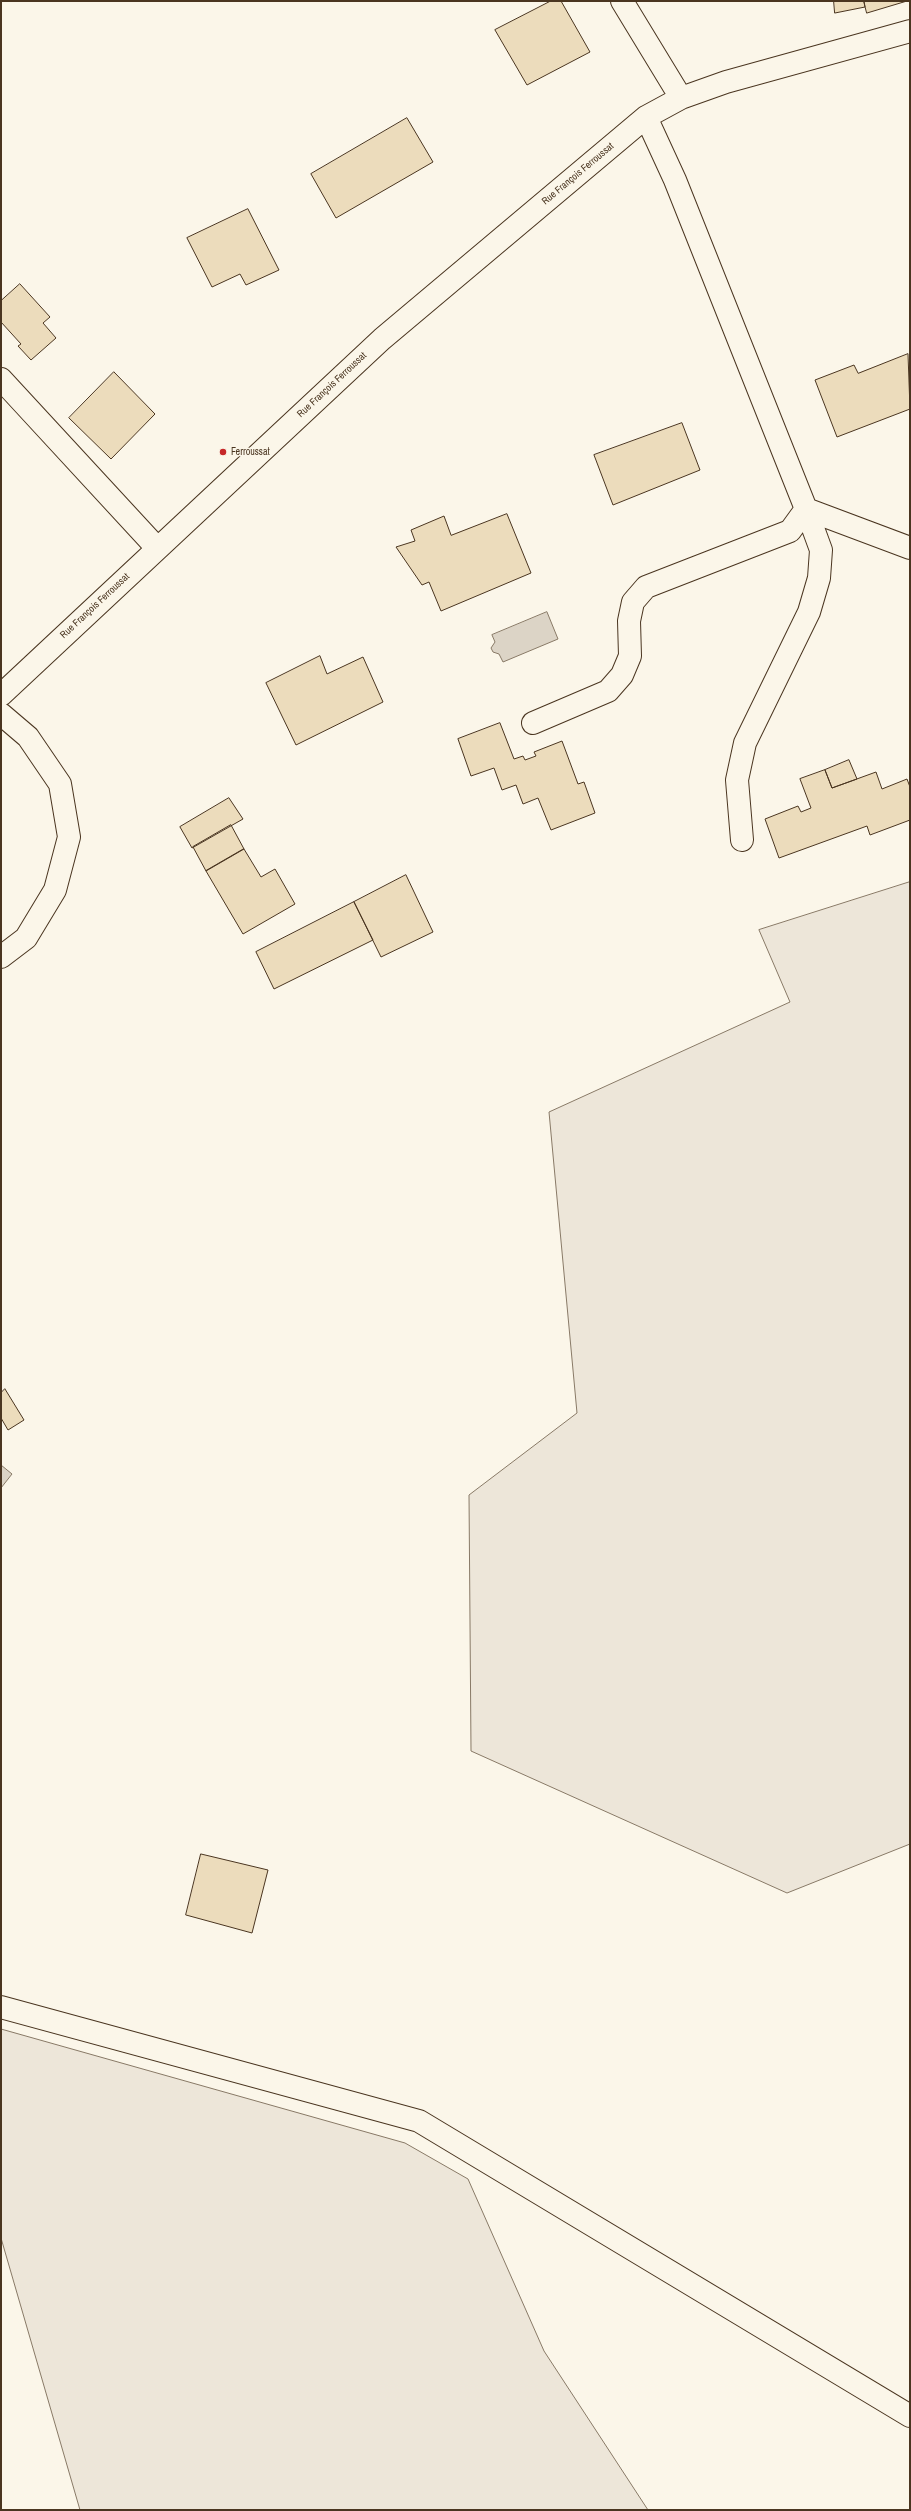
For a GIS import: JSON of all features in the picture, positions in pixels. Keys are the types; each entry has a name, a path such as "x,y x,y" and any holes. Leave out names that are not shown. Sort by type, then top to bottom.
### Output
{"main road":[{"path":"622,1 680,98"},
{"name":"Rue François Ferroussat","path":"1,695 382,339 646,117 680,98 726,82 910,31"},
{"path":"646,117 675,180 821,550 819,578 809,612 745,743 737,780 742,840"},
{"path":"1,379 157,548"},
{"path":"806,509 910,548"},
{"path":"533,723 608,691 622,675 630,656 629,621 633,602 646,587 790,531 806,509"},
{"path":"1,714 28,737 60,784 69,837 55,890 26,938 1,957"},
{"path":"1,2007 419,2121 910,2416"}],"shaded area":[{"path":"547,612 558,639 503,662 499,654 493,652 491,648 495,642 492,635"},
{"path":"910,882 910,1844 787,1893 471,1751 469,1495 577,1413 549,1112 790,1002 759,930"},
{"path":"1,1465 12,1474 1,1488"},
{"path":"1,2029 405,2143 468,2179 544,2351 648,2510 80,2510 1,2238"}],"building":[{"path":"551,1 561,1 590,52 527,85 495,30"},
{"path":"834,1 864,1 865,7 835,13"},
{"path":"864,1 907,1 867,13"},
{"path":"407,118 433,162 336,218 311,174"},
{"path":"248,209 279,270 246,285 240,274 212,287 187,238"},
{"path":"20,284 50,317 43,323 56,338 31,360 18,346 21,344 1,322 1,301"},
{"path":"908,354 910,409 837,437 815,380 854,365 858,373"},
{"path":"114,372 155,414 111,459 69,418"},
{"path":"682,423 700,470 613,505 594,455"},
{"path":"507,514 531,573 441,611 429,582 422,585 396,547 415,541 411,530 444,516 451,535"},
{"path":"320,656 327,674 363,657 383,702 296,745 266,683"},
{"path":"500,723 514,759 523,756 525,760 536,756 534,752 562,741 578,784 584,782 595,813 551,830 538,798 523,804 516,785 502,790 494,768 471,776 458,739"},
{"path":"849,760 857,779 832,788 825,770"},
{"path":"825,770 832,788 876,772 882,789 907,779 910,787 910,820 870,835 867,826 779,858 765,819 798,806 801,812 811,808 800,779"},
{"path":"229,798 243,819 192,848 180,827"},
{"path":"231,825 244,849 206,871 193,847"},
{"path":"244,849 261,877 275,869 295,904 243,934 206,871"},
{"path":"406,875 433,932 381,957 354,902"},
{"path":"354,902 373,940 274,989 256,952"},
{"path":"5,1389 24,1420 8,1430 1,1418 1,1393"},
{"path":"201,1854 268,1870 252,1933 186,1915"}],"place":[{"name":"Ferroussat","path":"223,452"}]}
